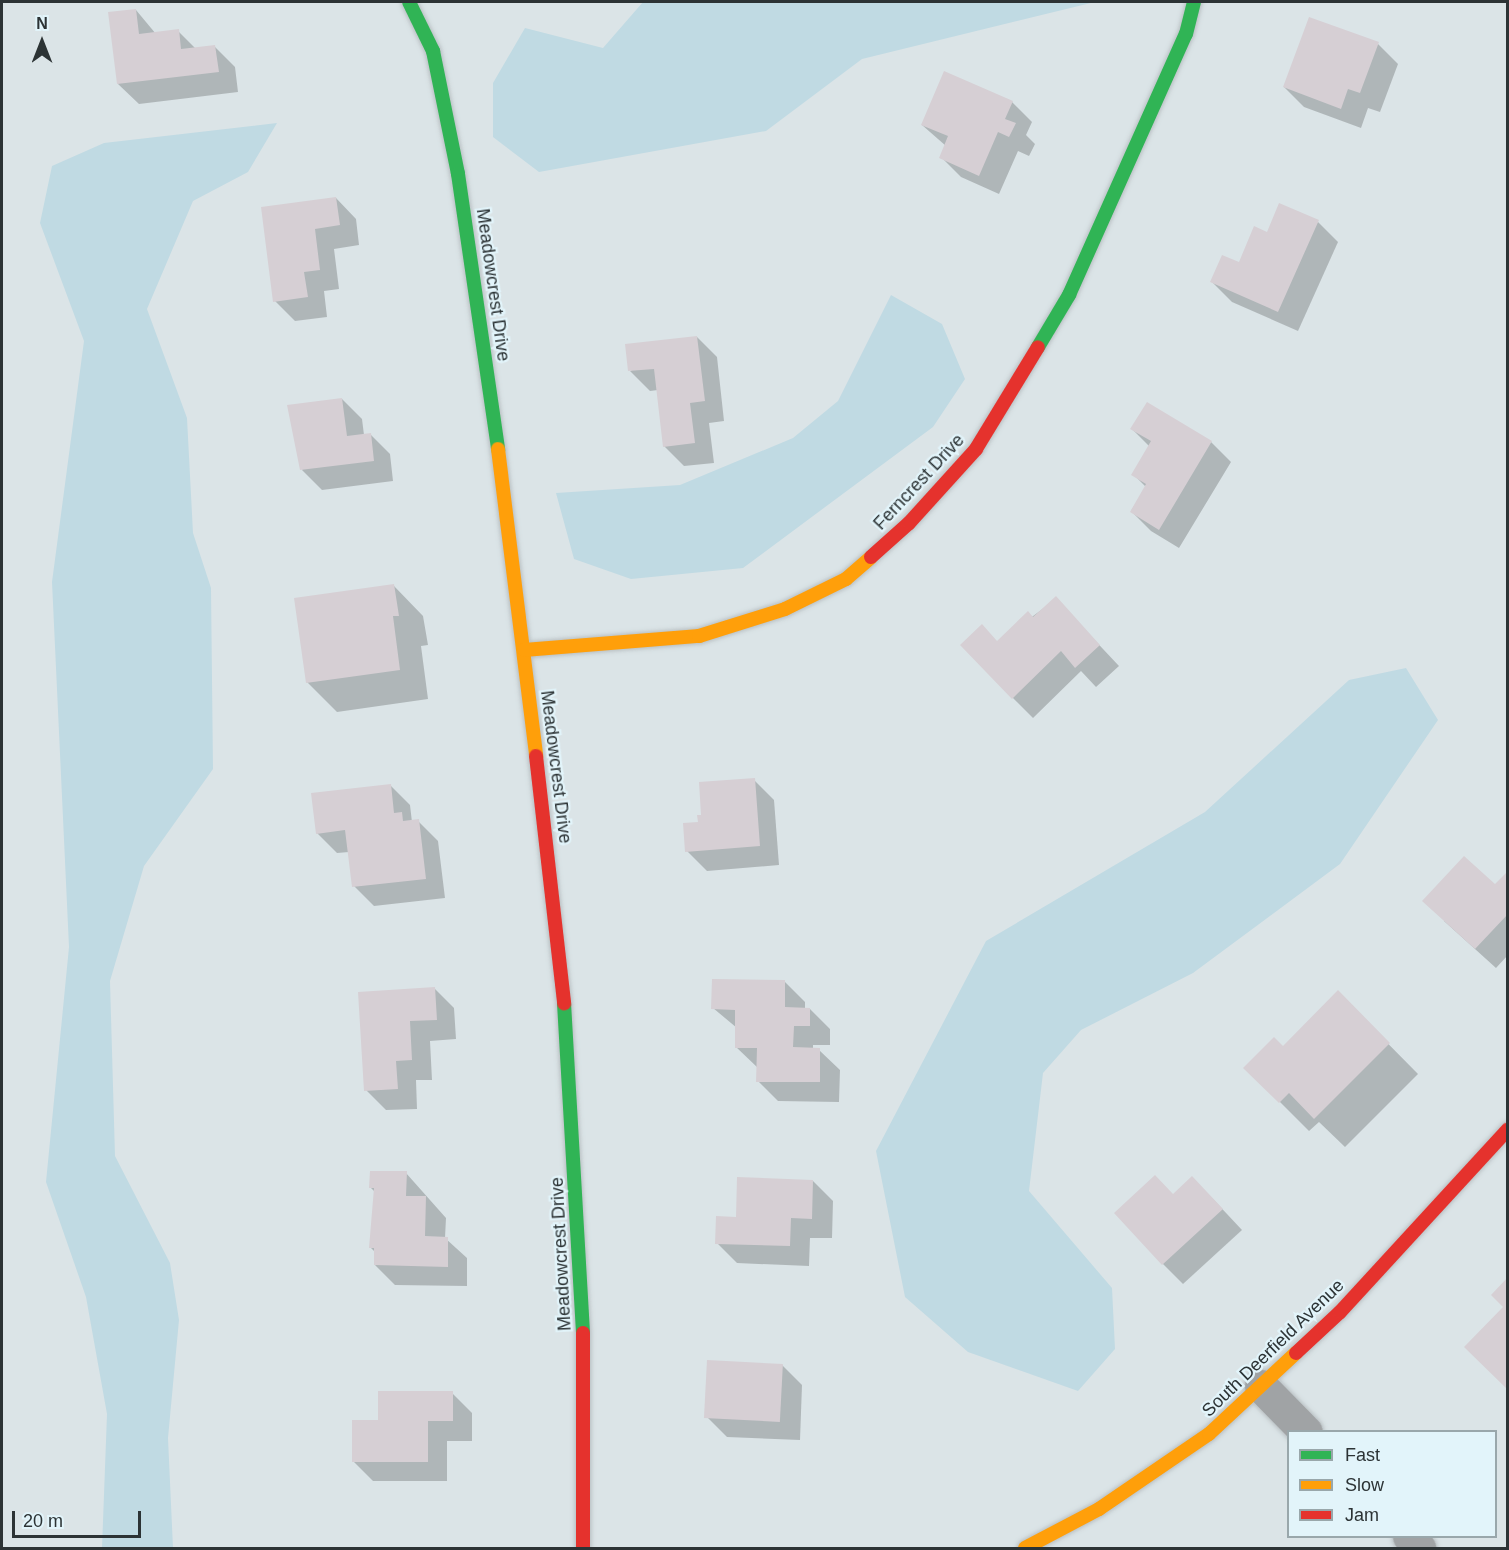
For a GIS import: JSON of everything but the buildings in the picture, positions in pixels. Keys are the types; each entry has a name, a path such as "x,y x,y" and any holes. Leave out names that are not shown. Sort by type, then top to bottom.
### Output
{"street":[{"name":"Meadowcrest Drive","path":"409,2 433,51 458,174 497,437 560,946 581,1254 583,1548"},
{"name":"Ferncrest Drive","path":"524,650 699,636 785,609 846,579 909,523 976,449 1069,295 1186,34 1194,2"},
{"name":"South Deerfield Avenue","path":"1025,1548 1100,1509 1209,1434 1340,1312 1508,1129"},
{"path":"1261,1386 1305,1430"}],"shaded area":[{"path":"643,2 1095,2 862,59 766,131 539,172 493,137 493,83 525,28 603,48"},
{"path":"277,123 248,172 193,201 147,309 187,418 193,533 211,588 213,769 144,866 110,981 115,1156 170,1263 179,1320 168,1438 173,1548 102,1548 107,1414 86,1297 46,1182 69,947 52,582 84,341 40,223 52,166 104,143"},
{"path":"891,295 942,324 965,379 933,427 743,568 631,579 574,559 556,493 680,485 793,438 838,401"},
{"path":"1406,668 1438,720 1340,864 1193,973 1081,1030 1043,1073 1029,1191 1112,1288 1115,1349 1078,1391 968,1352 905,1297 876,1151 986,941 1205,812 1349,680"}],"traffic: fast":[{"path":"409,2 433,51 458,174 498,449"},
{"path":"1038,347 1069,295 1186,34 1194,2"},
{"path":"564,1003 583,1333"}],"traffic: slow":[{"path":"498,449 536,756"},
{"path":"524,650 699,636 785,609 846,579 871,557"},
{"path":"1025,1548 1099,1509 1209,1434 1296,1353"}],"traffic: jam":[{"path":"871,557 909,523 976,449 1038,347"},
{"path":"536,756 564,1003"},
{"path":"1296,1353 1340,1312 1508,1129"},
{"path":"583,1333 583,1548"}]}
